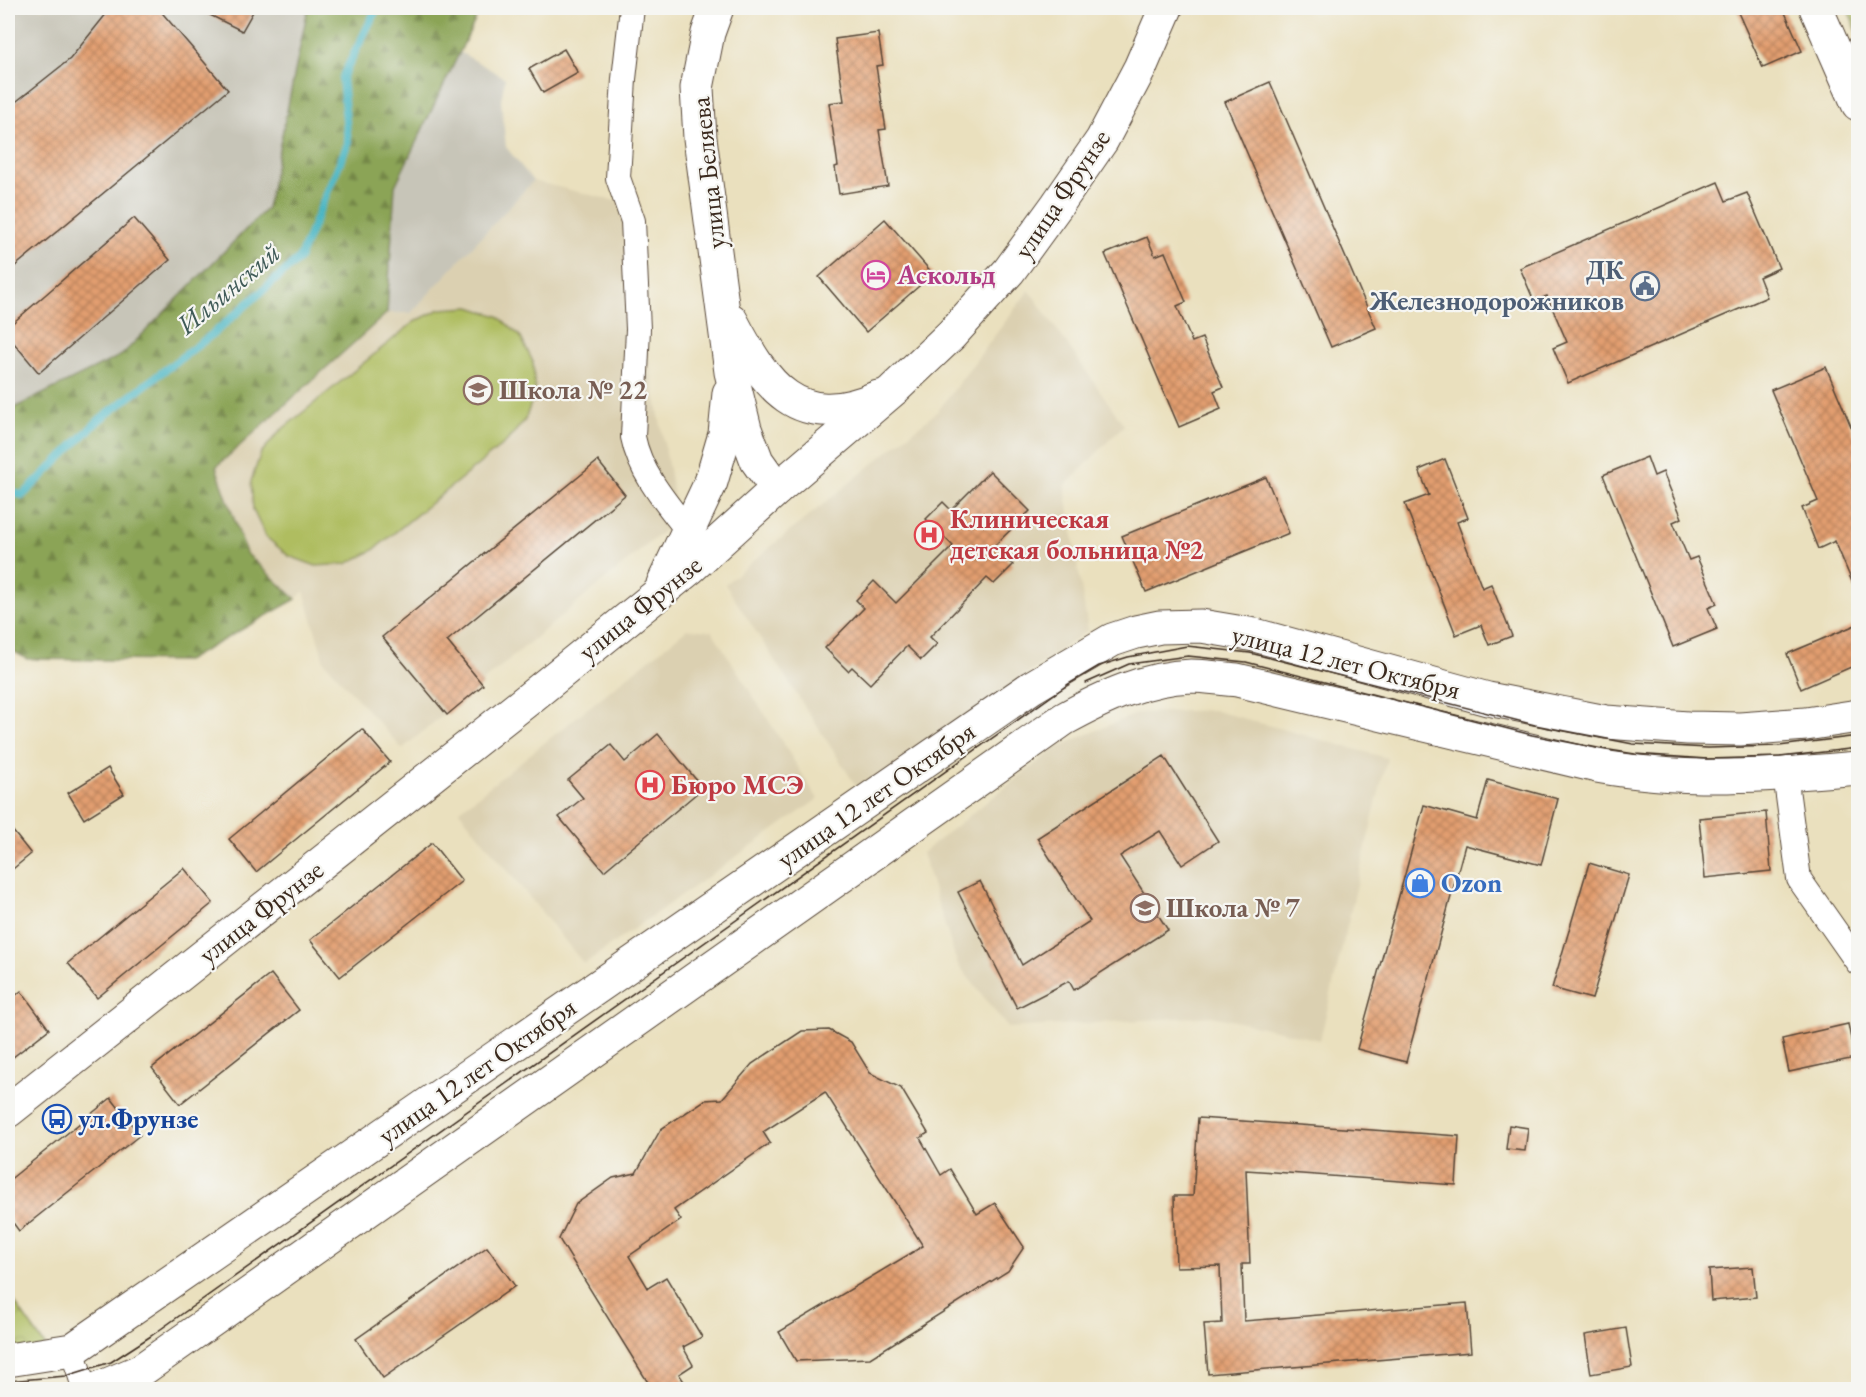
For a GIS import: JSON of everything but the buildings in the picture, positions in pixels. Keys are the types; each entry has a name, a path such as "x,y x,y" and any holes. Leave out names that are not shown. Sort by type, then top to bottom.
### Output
{"main road":[{"name":"улица Беляева","path":"717,8 708,33 697,88 700,138 731,372"},
{"name":"улица Фрунзе","path":"8,1111 689,569 777,489 893,390 951,336 1009,271 1102,140 1140,68 1166,8"},
{"path":"1816,8 1858,104"},
{"path":"723,304 750,356 765,377 784,394 802,404 818,409 838,410 863,404 893,390"},
{"path":"658,593 711,482 725,434 731,372"},
{"path":"731,372 745,429 757,461 777,489"},
{"name":"улица 12 лет Октября","path":"8,1360 72,1350 1032,687 1112,640 1160,627 1201,626 1255,635 1488,699 1630,724 1740,729 1806,724 1858,716"},
{"name":"улица 12 лет Октября","path":"94,1389 140,1371 1064,719 1131,686 1191,676 1237,680 1631,772 1713,778 1858,768"}],"street":[{"path":"632,8 624,79 618,178 633,221 638,329 633,437 636,454 645,472 688,531"},
{"path":"1785,774 1799,879 1858,963"},
{"path":"72,1350 85,1389"}],"shaded area":[{"path":"8,8 308,8 267,208 122,355 8,411"},
{"path":"460,52 505,78 501,101 506,147 533,181 411,313 387,313 395,186"},
{"name":"Школа № 22","path":"533,181 620,202 678,519 402,749 324,661 304,591 296,599 246,553 216,467 387,313 411,313"},
{"name":"Клиническая детская больница №2","path":"1029,290 1124,425 1065,486 1088,630 862,795 725,584 938,411"},
{"name":"Бюро МСЭ","path":"687,629 712,631 818,799 584,964 459,811"},
{"name":"Школа № 7","path":"1213,710 1387,758 1320,1040 1212,1016 1008,1028 957,963 922,853 1055,748 1138,713"}],"green space":[{"path":"308,8 481,8 395,186 387,313 216,467 246,553 296,599 186,661 27,659 8,648 8,411 122,355 267,208"},
{"path":"1847,8 1858,8 1858,33"},
{"path":"470,307 498,316 520,336 533,362 535,392 525,420 506,442 372,551 346,564 316,566 289,556 266,537 253,510 251,481 261,453 280,431 414,322 440,309"},
{"path":"8,1293 60,1367 8,1365"}],"waterway":[{"name":"Ильинский","path":"8,492 23,495 100,419 214,333 299,259 348,143 342,78 377,8"}],"tram line":[{"path":"8,1381 66,1376 111,1362 151,1336 1067,685 1099,666 1128,657 1187,646 1250,653 1535,725 1633,744 1708,748 1779,746 1858,736"},
{"path":"1086,683 1129,664 1188,656 1246,662 1532,735 1635,754 1707,759 1780,757 1858,748"}],"place":[{"name":"Аскольд","path":"876,275"},
{"name":"ДК Железнодорожников","path":"1645,286"},
{"name":"Школа № 22","path":"478,390"},
{"name":"Клиническая детская больница №2","path":"929,535"},
{"name":"Бюро МСЭ","path":"650,785"},
{"name":"Ozon","path":"1420,883"},
{"name":"Школа № 7","path":"1145,908"},
{"name":"ул.Фрунзе","path":"57,1119"}]}
